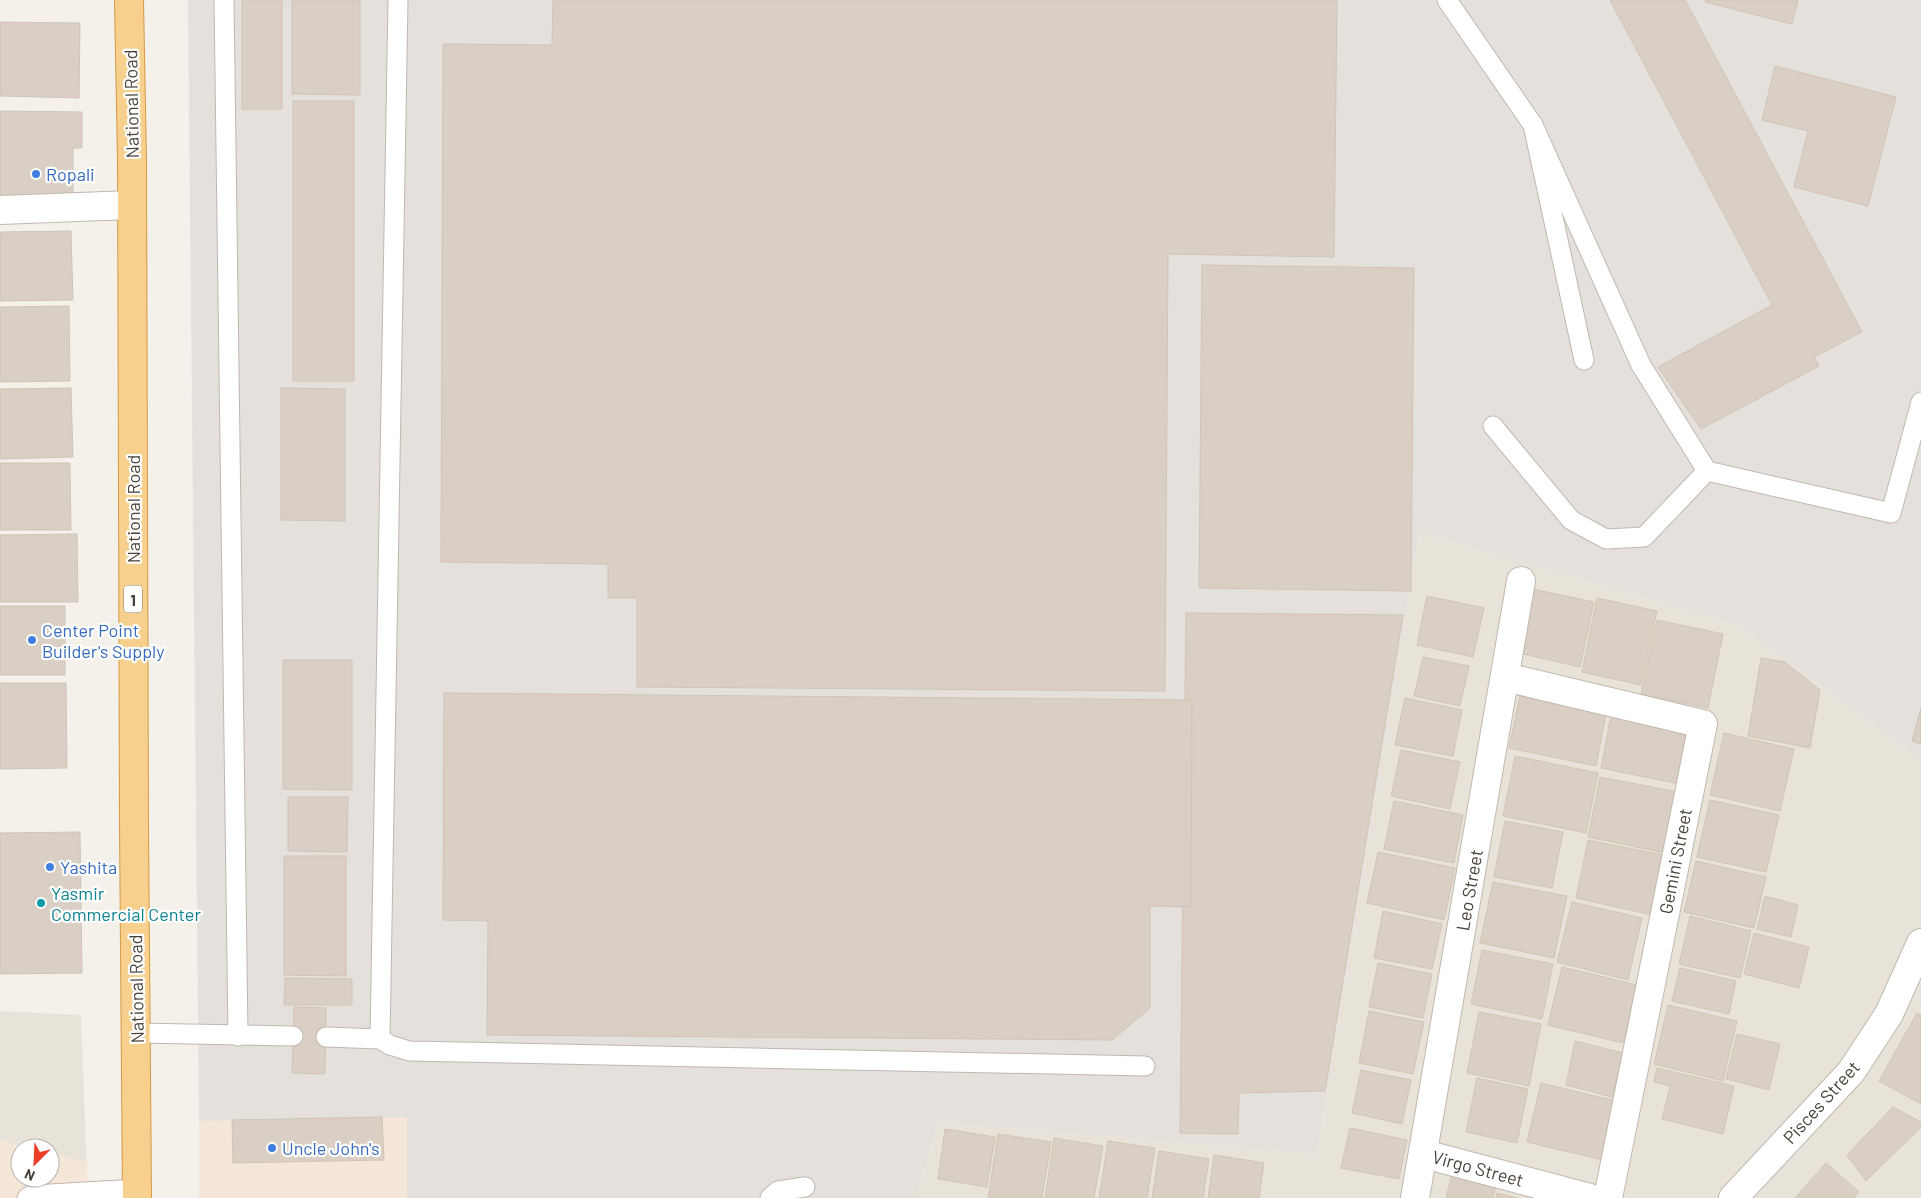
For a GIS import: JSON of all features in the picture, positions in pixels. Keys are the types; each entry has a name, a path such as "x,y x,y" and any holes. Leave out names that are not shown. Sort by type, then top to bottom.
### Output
{"highway":[{"name":"National Road","path":"129,0 132,205 137,1194"}],"street":[{"path":"0,210 132,205"},
{"name":"Leo Street","path":"1415,1198 1521,581"},
{"name":"Gemini Street","path":"1505,677 1702,724 1608,1198"},
{"name":"Pisces Street","path":"1733,1198 1852,1072 1889,1014 1921,943"},
{"name":"Virgo Street","path":"1424,1154 1590,1198"}],"lane":[{"path":"224,0 238,1036"},
{"path":"380,1039 398,0"},
{"path":"1447,0 1533,124 1641,366 1708,471 1891,513 1921,402"},
{"path":"1533,124 1584,360"},
{"path":"1494,426 1571,520 1606,540 1644,537 1708,471"},
{"path":"136,1033 293,1036"},
{"path":"326,1037 380,1039 390,1045 409,1051 1145,1066"},
{"path":"770,1198 778,1191 805,1187"},
{"path":"27,1198 32,1195 137,1194"}],"shaded area":[{"path":"188,0 1921,0 1921,760 1738,625 1419,532 1317,1154 939,1122 915,1198 407,1198 407,1117 199,1121"},
{"path":"1419,532 1738,625 1921,760 1921,1198 915,1198 939,1122 1317,1154"},
{"path":"0,1011 81,1015 88,1198 0,1198"},
{"path":"407,1117 407,1198 199,1198 199,1121"},
{"path":"0,1140 10,1143 10,1188 60,1188 60,1155 87,1162 88,1198 0,1198"}],"building":[{"path":"242,0 282,0 282,109 242,109"},
{"path":"292,0 360,0 360,95 292,94"},
{"path":"553,0 1337,0 1334,257 1168,254 1165,691 637,687 637,598 608,598 608,564 441,562 443,44 552,45"},
{"path":"1610,0 1685,0 1862,332 1814,357 1819,366 1701,429 1658,367 1772,305"},
{"path":"1706,0 1798,0 1792,24 1705,2"},
{"path":"0,22 80,23 79,98 0,96"},
{"path":"1775,66 1896,97 1868,206 1794,187 1808,131 1762,120"},
{"path":"293,101 354,101 354,381 293,381"},
{"name":"Ropali","path":"0,111 82,112 82,148 73,148 73,200 0,200"},
{"path":"71,231 73,300 0,301 0,232"},
{"path":"1202,265 1414,268 1411,591 1199,588"},
{"path":"69,306 70,381 0,382 0,307"},
{"path":"71,388 73,457 0,459 0,389"},
{"path":"281,388 345,389 345,521 281,520"},
{"path":"0,463 70,463 71,530 0,530"},
{"path":"77,534 78,602 0,602 0,535"},
{"path":"1532,589 1594,602 1580,667 1519,653"},
{"path":"1427,596 1484,608 1473,657 1417,645"},
{"path":"1597,598 1657,611 1641,685 1582,672"},
{"name":"Center Point Builder's Supply","path":"0,606 65,606 65,675 0,675"},
{"path":"1186,613 1403,615 1325,1091 1239,1093 1238,1134 1180,1133"},
{"path":"1657,620 1723,634 1708,708 1641,694"},
{"path":"1423,657 1469,666 1460,706 1414,696"},
{"path":"1761,658 1785,662 1820,690 1810,748 1748,736"},
{"path":"283,660 352,660 352,790 283,789"},
{"path":"0,683 66,683 67,768 0,769"},
{"path":"444,693 1192,700 1191,907 1150,906 1150,1008 1112,1040 487,1035 488,921 443,920"},
{"path":"1520,696 1606,714 1596,766 1509,748"},
{"path":"1405,698 1462,710 1453,756 1395,745"},
{"path":"1921,708 1921,744 1912,741"},
{"path":"1611,715 1690,732 1680,784 1601,768"},
{"path":"1724,733 1794,749 1780,811 1710,795"},
{"path":"1401,750 1460,762 1450,809 1391,796"},
{"path":"1515,756 1598,773 1586,833 1503,816"},
{"path":"1600,777 1683,793 1670,854 1588,837"},
{"path":"288,797 348,797 347,852 288,851"},
{"path":"1710,800 1779,815 1766,872 1697,857"},
{"path":"1394,801 1463,815 1454,863 1384,849"},
{"path":"1505,821 1563,832 1552,888 1494,877"},
{"name":"Yasmir Commercial Center","path":"80,832 82,973 0,974 0,833"},
{"path":"1588,840 1673,857 1661,917 1576,898"},
{"path":"1378,852 1455,868 1444,920 1367,903"},
{"path":"284,856 346,856 346,976 284,975"},
{"path":"1696,861 1766,877 1754,928 1684,912"},
{"path":"1493,882 1567,896 1554,958 1480,943"},
{"path":"1765,896 1798,905 1791,937 1757,929"},
{"path":"1572,902 1642,918 1628,980 1557,962"},
{"path":"1383,911 1442,924 1432,969 1374,958"},
{"path":"1690,916 1751,931 1740,978 1679,964"},
{"path":"1754,933 1809,947 1799,988 1744,974"},
{"path":"1482,950 1553,964 1542,1019 1471,1004"},
{"path":"1378,963 1432,974 1423,1018 1369,1007"},
{"path":"1562,967 1637,985 1623,1043 1548,1025"},
{"path":"1680,968 1736,981 1729,1014 1672,1001"},
{"path":"285,978 352,979 352,1005 284,1005"},
{"path":"1668,1005 1737,1021 1723,1081 1654,1064"},
{"path":"294,1007 326,1008 325,1074 292,1073"},
{"path":"1369,1011 1424,1022 1413,1074 1359,1063"},
{"path":"1479,1012 1541,1024 1529,1086 1467,1073"},
{"path":"1917,1013 1921,1015 1921,1104 1879,1081"},
{"path":"1737,1034 1780,1044 1769,1090 1726,1079"},
{"path":"1575,1041 1623,1053 1612,1097 1566,1085"},
{"path":"1657,1068 1734,1086 1723,1134 1662,1119 1670,1086 1654,1082"},
{"path":"1361,1070 1411,1080 1402,1124 1352,1113"},
{"path":"1477,1078 1528,1089 1517,1143 1466,1132"},
{"path":"1541,1083 1616,1101 1603,1160 1527,1142"},
{"path":"1893,1107 1921,1122 1921,1127 1866,1181 1847,1155"},
{"path":"382,1117 384,1160 233,1163 232,1120"},
{"path":"1350,1128 1407,1140 1399,1179 1341,1168"},
{"path":"945,1129 995,1137 987,1187 938,1179"},
{"path":"998,1134 1051,1142 1042,1198 988,1198"},
{"path":"1054,1138 1103,1146 1094,1198 1045,1198"},
{"path":"1108,1141 1155,1148 1147,1198 1099,1198"},
{"path":"1159,1151 1209,1159 1203,1198 1152,1198"},
{"path":"1214,1155 1264,1163 1259,1198 1208,1198"},
{"path":"1826,1163 1859,1192 1854,1198 1795,1198"},
{"path":"1452,1174 1496,1184 1493,1198 1446,1198"},
{"path":"1497,1193 1517,1198 1496,1198"}],"place":[{"name":"Ropali","path":"36,174"},
{"name":"Center Point Builder's Supply","path":"32,640"},
{"name":"Yashita","path":"50,867"},
{"name":"Yasmir Commercial Center","path":"41,903"},
{"name":"Uncle John's","path":"272,1148"}]}
